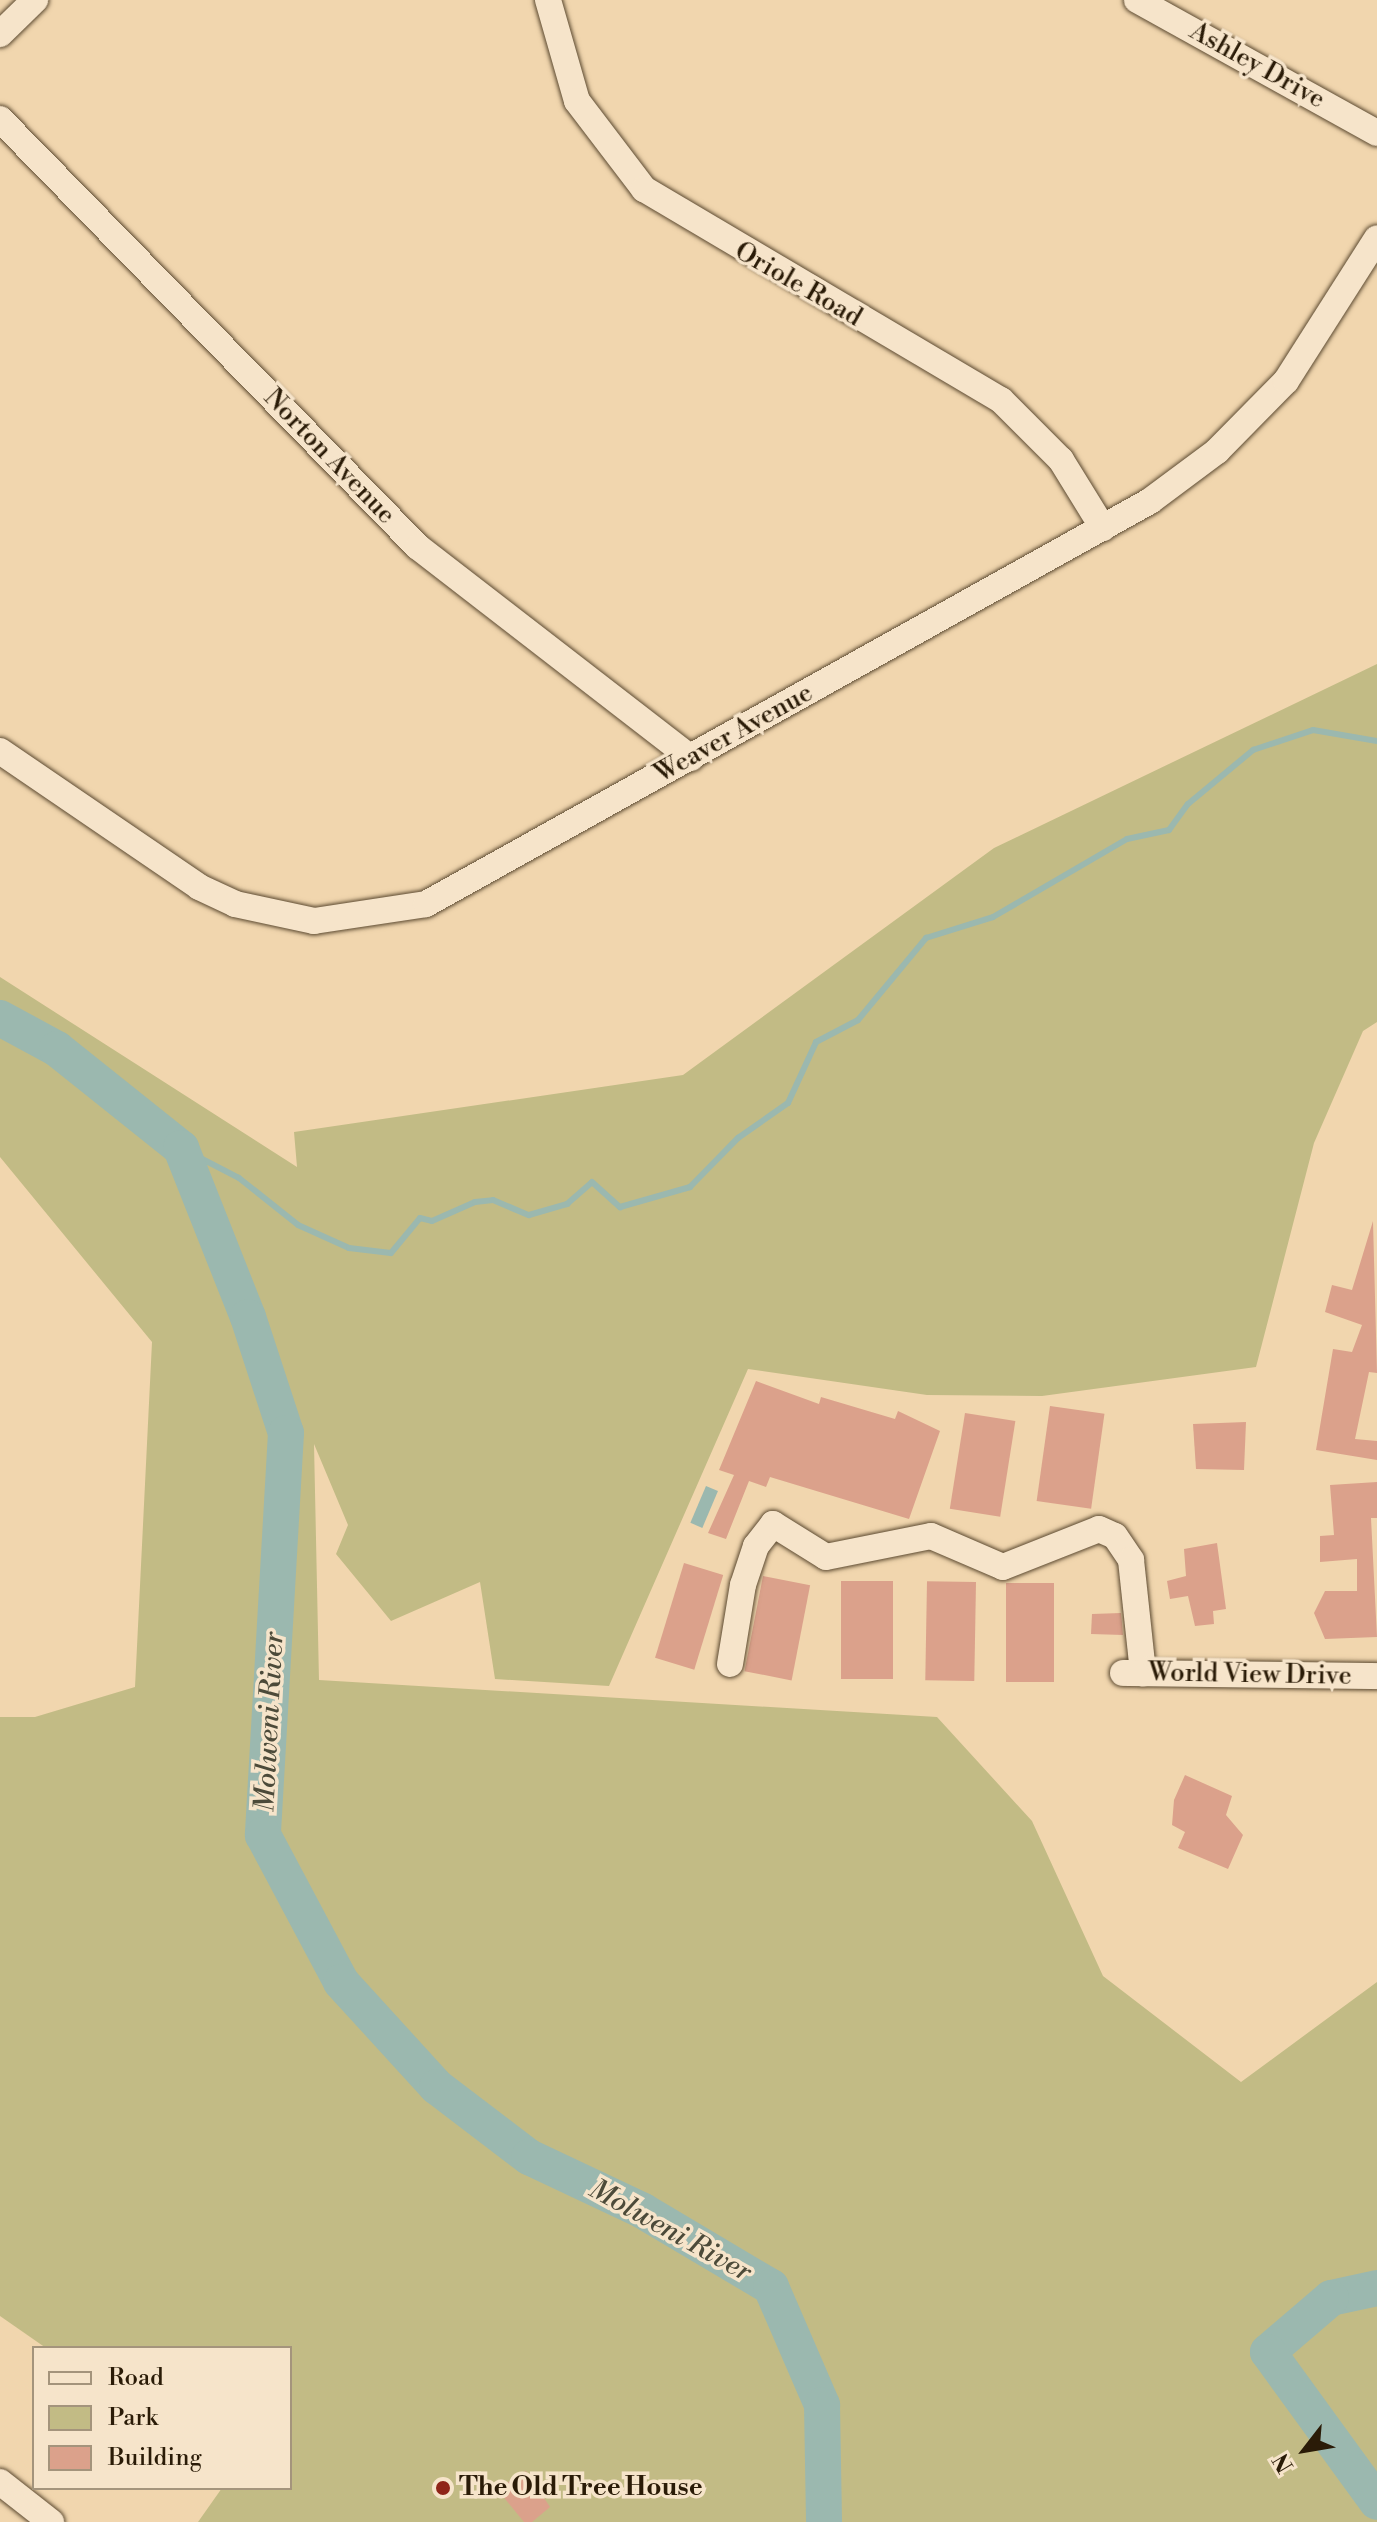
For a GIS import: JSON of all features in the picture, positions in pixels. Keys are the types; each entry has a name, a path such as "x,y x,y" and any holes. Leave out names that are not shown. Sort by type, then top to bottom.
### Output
{"street":[{"path":"0,34 35,0"},
{"name":"Oriole Road","path":"548,0 577,101 644,189 1001,400 1061,460 1103,528"},
{"name":"Ashley Drive","path":"1137,0 1174,9 1377,133"},
{"name":"Norton Avenue","path":"0,119 418,547 691,758"},
{"name":"Weaver Avenue","path":"0,751 199,887 235,904 314,921 426,904 1103,528 1194,469 1257,413 1325,328 1377,238"},
{"name":"World View Drive","path":"730,1664 743,1585 756,1546 773,1524 826,1557 931,1536 1003,1567 1099,1529 1115,1536 1131,1560 1133,1673 1377,1676"},
{"path":"0,2482 51,2522"}],"green space":[{"path":"1377,664 1377,1022 1363,1031 1314,1143 1256,1367 1042,1396 927,1395 748,1369 609,1686 495,1679 480,1582 391,1621 336,1554 348,1525 314,1444 319,1680 937,1717 1032,1821 1103,1976 1241,2082 1377,1982 1377,2522 198,2522 221,2490 292,2490 292,2346 43,2346 0,2316 0,1717 35,1717 135,1687 152,1342 0,1157 0,977 297,1167 294,1132 683,1075 994,848"}],"water":[{"path":"706,1486 718,1491 702,1528 690,1523"}],"building":[{"path":"1373,1221 1377,1373 1369,1372 1355,1439 1377,1441 1377,1460 1316,1450 1333,1349 1352,1352 1362,1325 1325,1312 1332,1285 1352,1290"},
{"path":"756,1381 819,1404 821,1397 895,1419 898,1411 940,1431 909,1519 770,1477 766,1487 749,1481 726,1539 708,1533 734,1475 719,1470"},
{"path":"1050,1406 1104,1414 1091,1509 1037,1501"},
{"path":"965,1413 1015,1421 1000,1517 950,1509"},
{"path":"1246,1422 1244,1470 1196,1469 1193,1424"},
{"path":"1377,1482 1377,1518 1371,1518 1377,1637 1325,1639 1314,1613 1325,1591 1357,1591 1357,1559 1320,1562 1320,1536 1334,1535 1330,1485"},
{"path":"1217,1543 1226,1609 1213,1611 1214,1624 1195,1626 1188,1596 1170,1599 1167,1581 1186,1576 1184,1549"},
{"path":"684,1563 723,1575 694,1670 655,1658"},
{"path":"763,1576 810,1585 792,1680 744,1671"},
{"path":"841,1581 893,1581 893,1679 841,1679"},
{"path":"927,1581 976,1582 974,1681 925,1680"},
{"path":"1006,1583 1054,1583 1054,1682 1006,1682"},
{"path":"1121,1613 1123,1635 1091,1634 1092,1614"},
{"path":"1185,1775 1232,1796 1226,1815 1243,1835 1228,1869 1178,1848 1185,1832 1172,1825 1174,1800"},
{"path":"526,2471 550,2507 532,2522 524,2522 497,2489"}],"waterway":[{"path":"181,1148 239,1178 298,1225 349,1248 391,1253 420,1218 432,1221 475,1202 493,1200 529,1215 567,1204 592,1182 620,1207 690,1187 738,1138 788,1103 816,1042 858,1020 926,938 993,917 1127,839 1169,830 1188,804 1253,750 1313,730 1377,741"},
{"name":"Molweni River","path":"0,1018 57,1049 181,1148 248,1317 286,1433 263,1835 341,1982 437,2087 529,2157 643,2211 771,2287 822,2405 824,2522"},
{"name":"Molweni River","path":"1377,2288 1331,2298 1268,2352 1377,2502"}],"place":[{"name":"The Old Tree House","path":"443,2488"}]}
